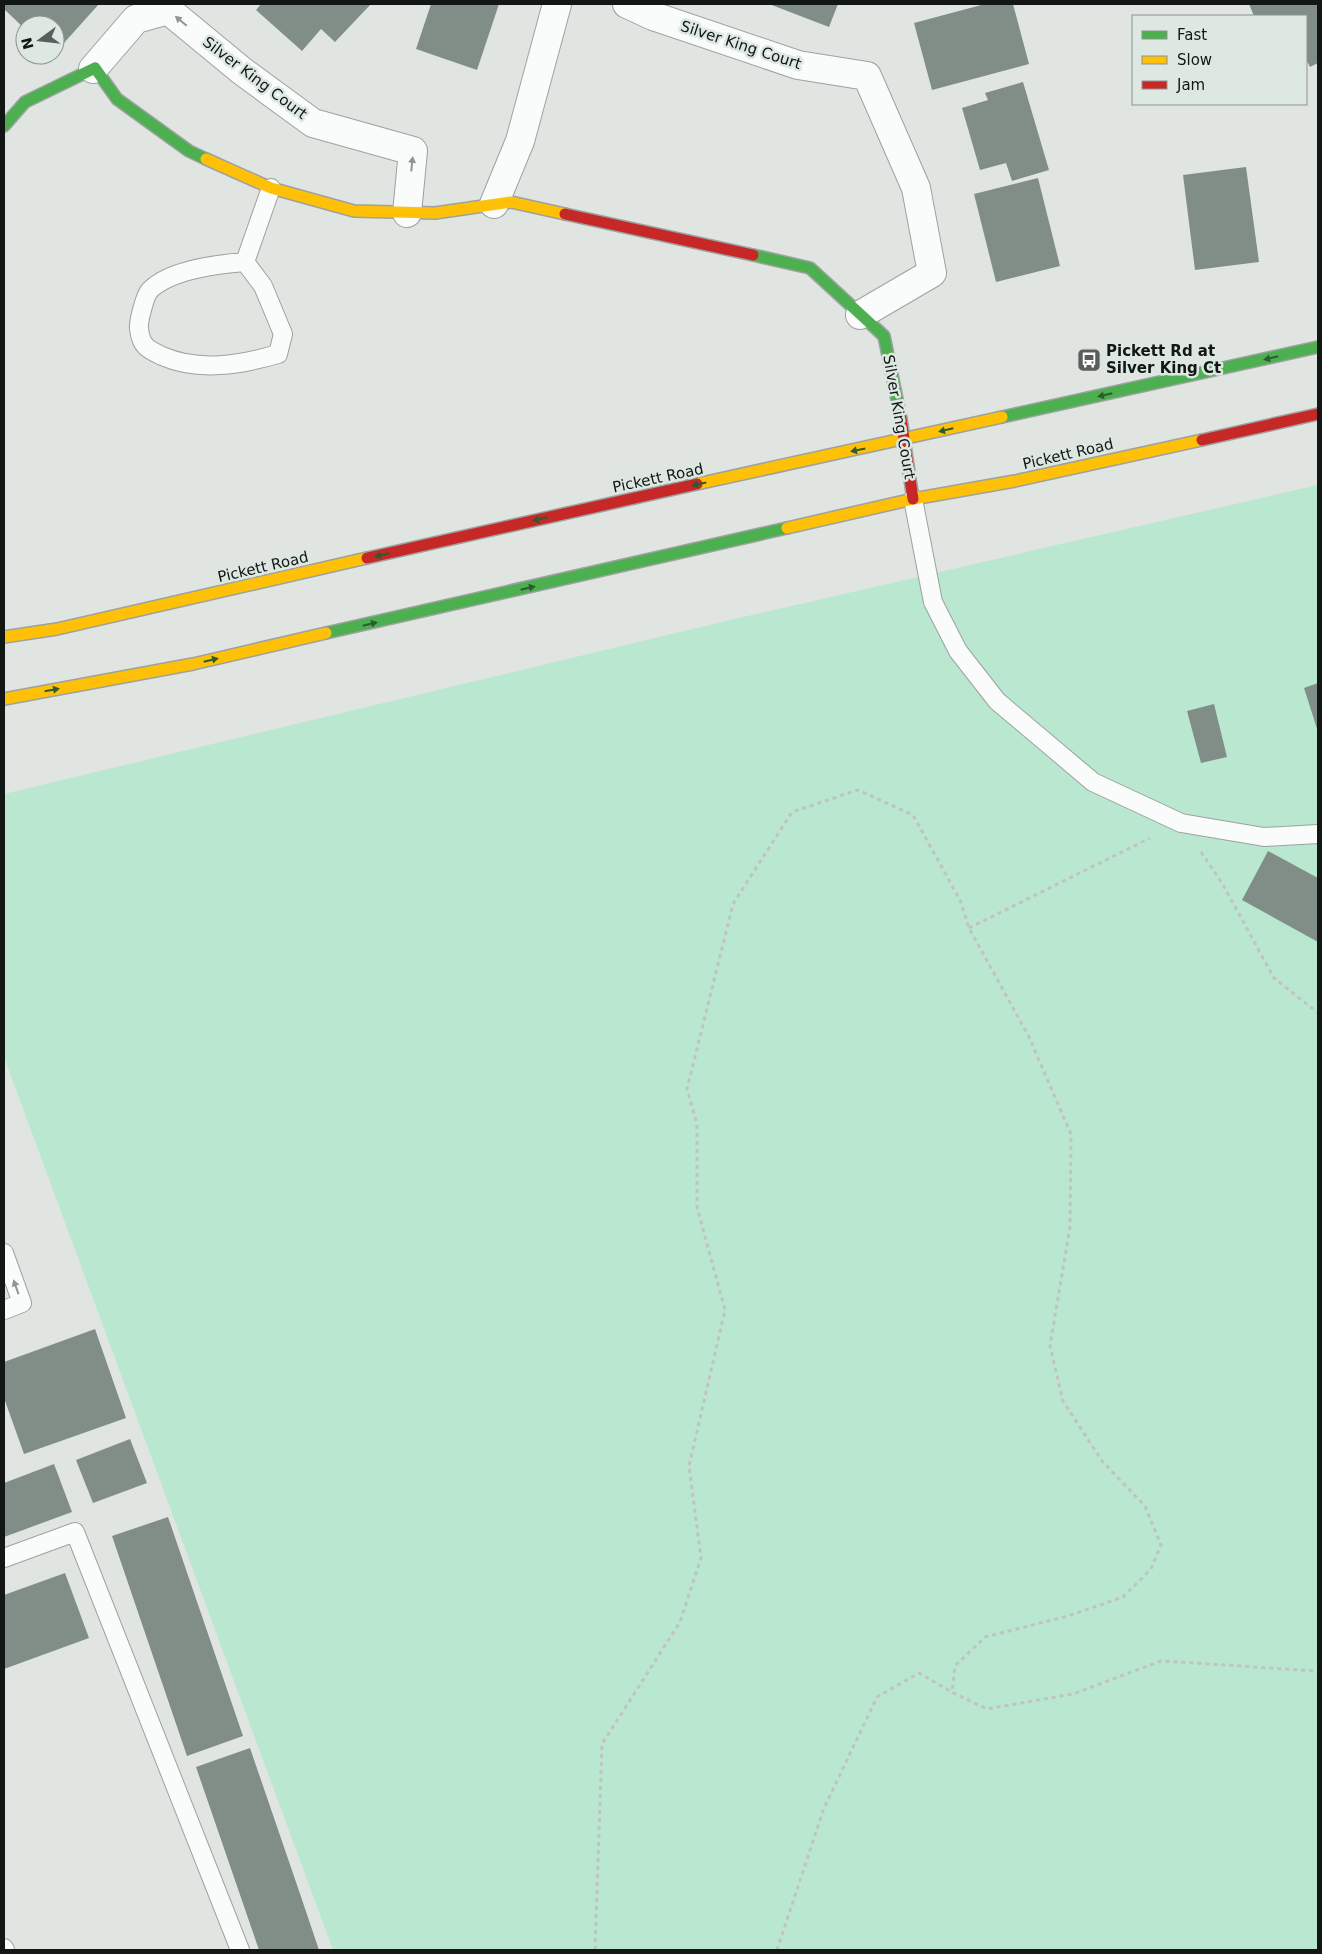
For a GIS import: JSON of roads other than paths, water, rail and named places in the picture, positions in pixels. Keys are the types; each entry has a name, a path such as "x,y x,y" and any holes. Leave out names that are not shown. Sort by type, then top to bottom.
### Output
{"main road":[{"name":"Silver King Court","path":"4,126 25,102 95,68 117,100 189,151 271,188 354,211 435,213 511,202 810,268 884,336 905,440 913,500"},
{"name":"Pickett Road","path":"4,637 57,629 596,506 905,440 1318,347"},
{"name":"Pickett Road","path":"4,699 193,664 913,500 1015,481 1318,414"}],"street":[{"path":"494,204 520,141 557,4"},
{"name":"Silver King Court","path":"627,4 653,16 798,65 867,76 916,188 932,273 860,315"},
{"name":"Silver King Court","path":"93,69 136,19 168,10 242,71 313,123 413,151 407,213"}],"lane":[{"path":"244,262 271,188"},
{"path":"244,262 263,286 283,334 278,354 253,361 203,367 176,362 151,351 141,341 138,323 150,290 175,275 217,265 244,262"},
{"path":"913,500 933,602 958,651 997,701 1093,782 1181,823 1264,837 1318,834"},
{"path":"4,1253 22,1303 4,1310"},
{"path":"4,1558 74,1532 240,1950"}],"place":[{"name":"Pickett Rd at Silver King Ct","path":"1089,360"}]}
